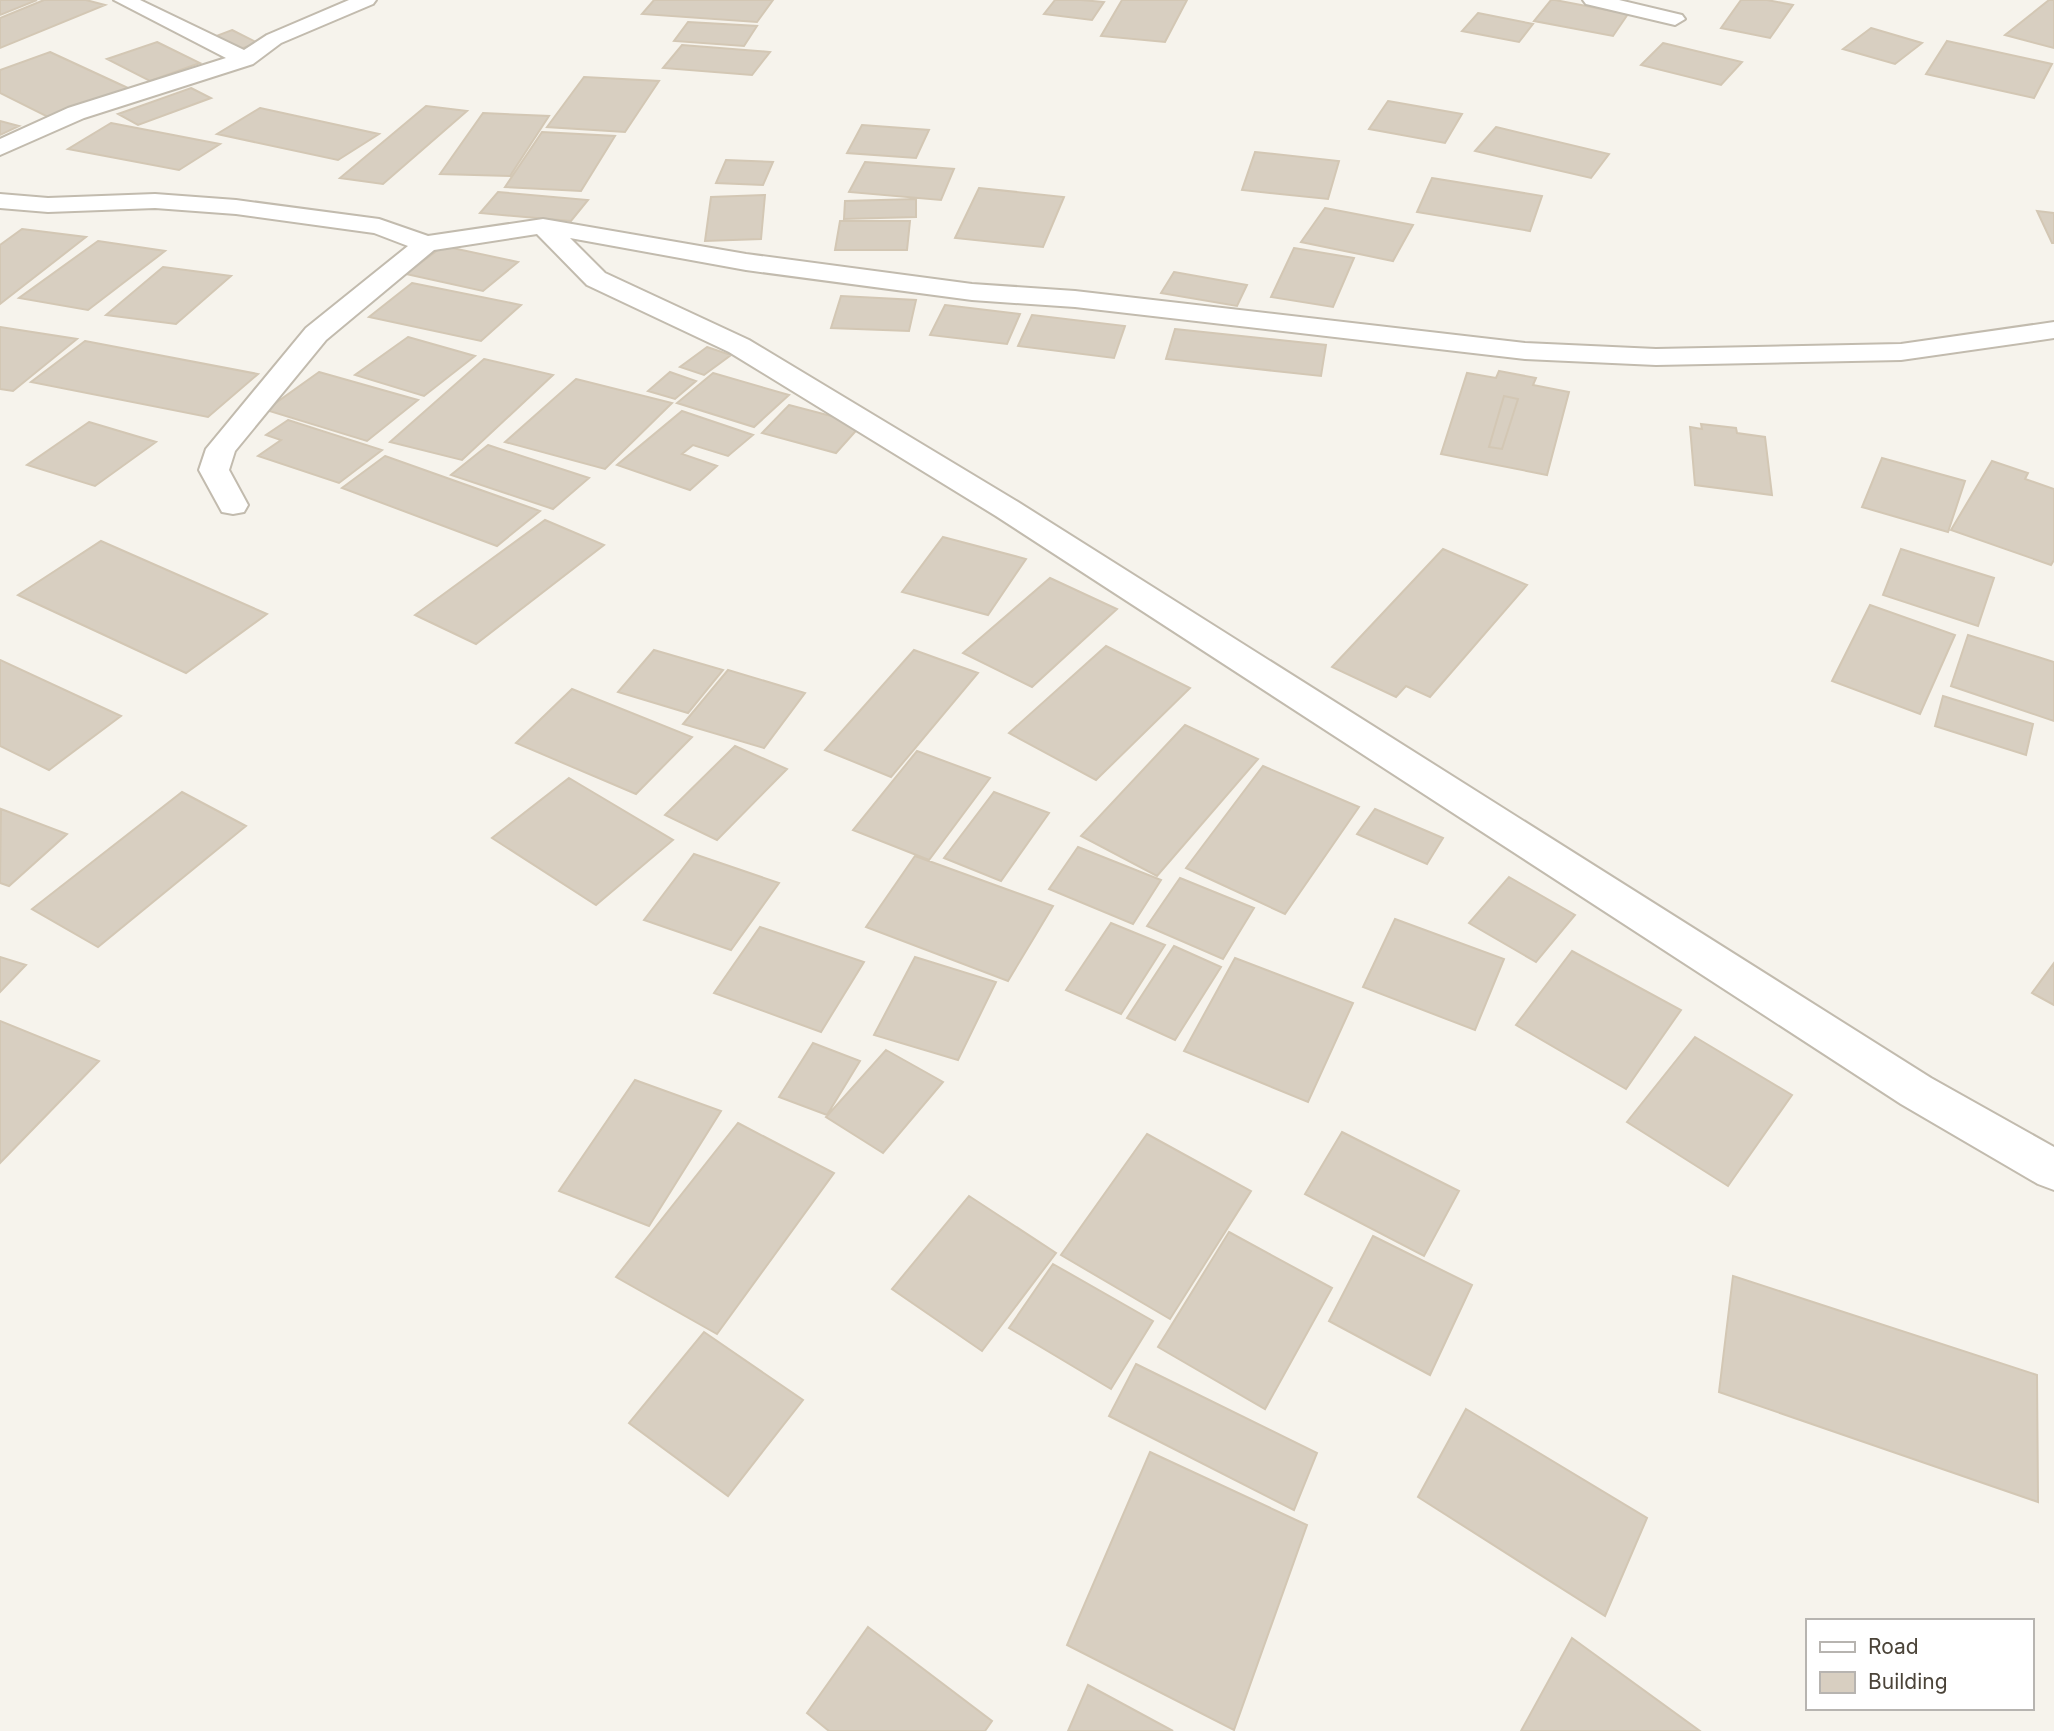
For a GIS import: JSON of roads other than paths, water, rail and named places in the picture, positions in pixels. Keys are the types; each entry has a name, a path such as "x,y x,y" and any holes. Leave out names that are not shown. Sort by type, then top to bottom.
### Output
{"street":[{"path":"124,0 245,59"},
{"path":"0,148 76,113 245,59 274,39 366,0"},
{"path":"1593,0 1675,19"},
{"path":"6,212 48,205 155,201 236,207 380,226 426,244 543,226 746,262 972,292 1075,299 1278,321 1444,344 1525,351 1656,357 1901,352 2054,330"},
{"path":"543,226 596,279 739,346 1007,509 1916,1091 2054,1170"},
{"path":"233,505 214,470 221,449 316,334 426,244"}]}
